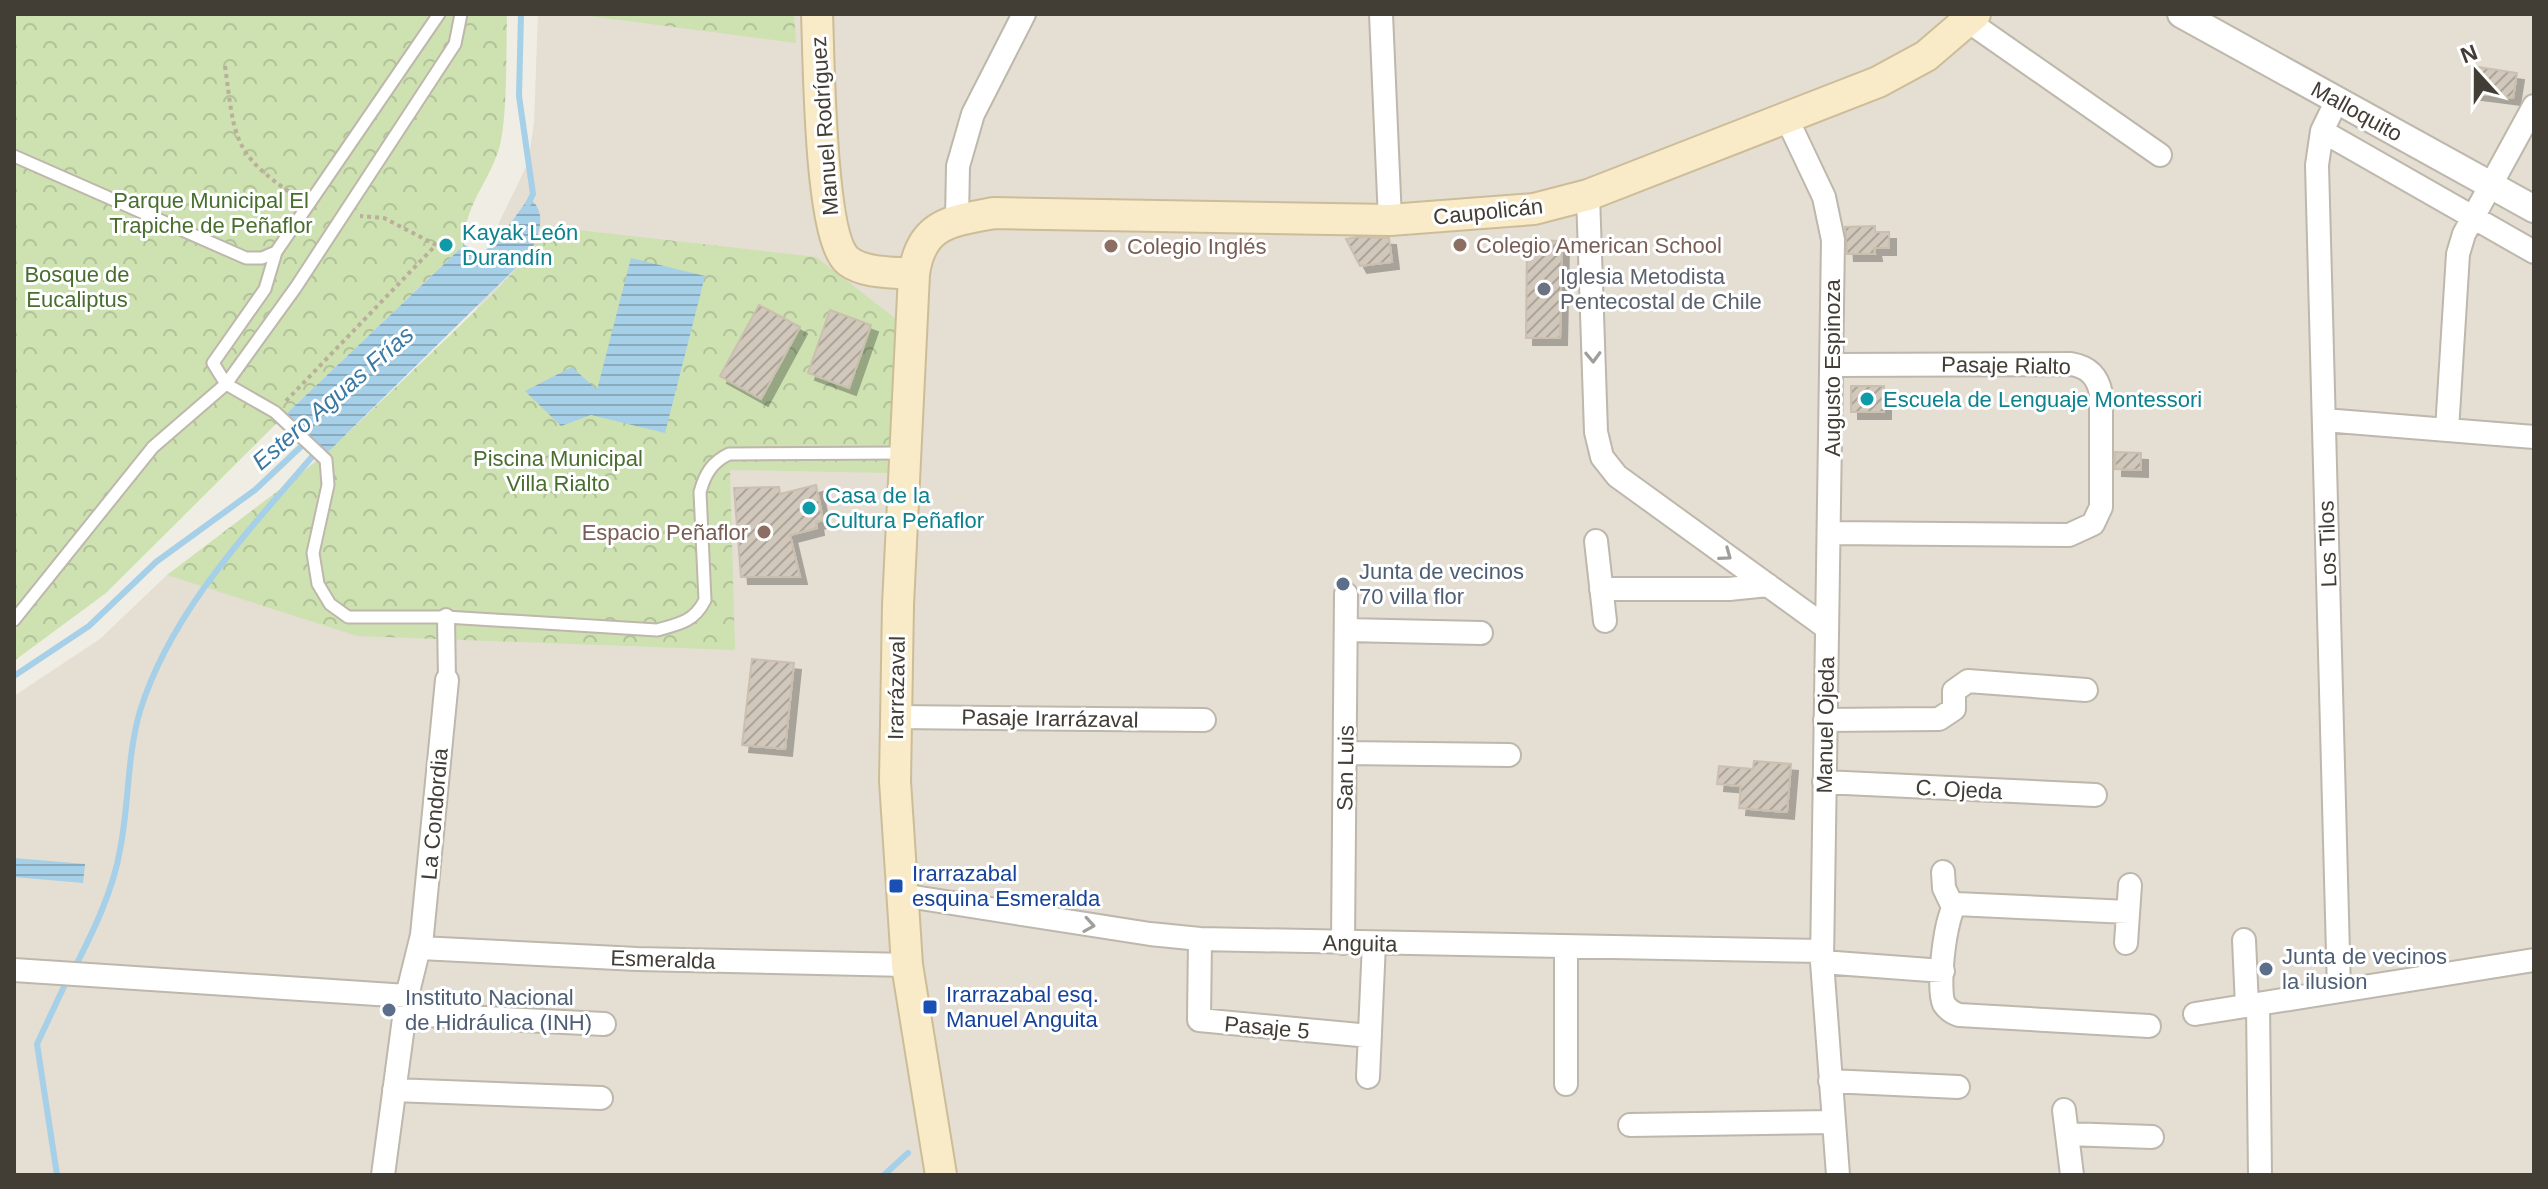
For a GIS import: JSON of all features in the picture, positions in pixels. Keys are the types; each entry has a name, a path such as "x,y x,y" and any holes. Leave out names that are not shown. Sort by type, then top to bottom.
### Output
{"main road":[{"name":"Manuel Rodríguez","path":"817,14 825,170 835,243 849,262 873,270 914,274"},
{"name":"Caupolicán","path":"957,220 1029,211 1390,220 1534,209 1588,195 1787,119 1903,70 1937,48 1972,18"},
{"name":"Irarrázaval","path":"941,1175 907,965 895,781 895,717 914,274 924,241 938,227 957,220"}],"street":[{"path":"957,220 958,166 973,114 1024,14"},
{"path":"1381,14 1390,220"},
{"name":"Malloquito","path":"2181,14 2534,209"},
{"path":"1972,18 2160,155"},
{"name":"Los Tilos","path":"2337,100 2322,131 2317,165 2339,991"},
{"path":"2447,430 2456,265 2460,244 2534,106"},
{"name":"Augusto Espinoza","path":"1787,119 1824,197 1832,225 1827,628"},
{"name":"Malloquito","path":"2322,131 2534,252"},
{"name":"Manuel Ojeda","path":"1588,195 1596,432 1602,457 1617,476 1827,628 1822,957 1838,1175"},
{"name":"Pasaje Rialto","path":"1830,533 2069,535 2093,524 2101,507 2101,394 2097,379 2086,368 2071,364 1832,365"},
{"path":"2324,420 2534,437"},
{"path":"1596,541 1605,621"},
{"path":"1601,589 1738,589 1768,585"},
{"name":"San Luis","path":"1343,943 1346,594"},
{"path":"446,617 447,680"},
{"path":"1346,630 1481,633"},
{"name":"La Condordia","path":"383,1175 405,1005 420,948 447,680"},
{"path":"1825,720 1939,719 1954,709 1954,691 1968,681 2086,690"},
{"name":"Pasaje Irarrázaval","path":"895,717 1204,720"},
{"path":"1345,753 1509,755"},
{"name":"C. Ojeda","path":"1824,782 2095,795"},
{"path":"1943,872 1944,888 1953,907"},
{"path":"2126,943 2130,885"},
{"name":"Anguita","path":"901,895 1150,934 1210,939 1822,957 1943,971"},
{"path":"2128,912 1965,902 1953,907 1947,918 1943,1002 1959,1015 2149,1026"},
{"name":"Pasaje 5","path":"1210,939 1199,1020 1370,1036"},
{"path":"2244,940 2252,1005 2260,1175"},
{"path":"1368,1077 1374,943"},
{"name":"Esmeralda","path":"420,948 637,959 907,965"},
{"path":"1566,948 1566,1084"},
{"path":"2195,1014 2534,960"},
{"path":"14,970 604,1024"},
{"path":"1830,1081 1958,1087"},
{"path":"394,1090 601,1098"},
{"path":"2064,1110 2072,1175"},
{"path":"1630,1125 1834,1122"},
{"path":"2067,1134 2152,1137"}],"lane":[{"path":"439,14 276,252 265,289 213,363 226,384 275,412 326,460 328,485 313,553 318,584 330,604 348,617 446,617 657,630 684,623 697,615 705,600 700,492 705,475 717,460 729,454 906,453"},
{"path":"14,620 153,447 226,384 343,215 455,44 461,14"},
{"path":"14,156 246,258 262,258 276,252"}],"path":[{"path":"225,66 233,122 241,148 258,171 308,205"},
{"path":"275,412 436,245 384,218 343,215"}],"shaded area":[{"path":"538,14 2534,14 2534,1175 14,1175 14,696 100,639 167,575 266,503 371,413 476,311 487,282 495,231 528,163 534,123"}],"green space":[{"name":"Parque Municipal El Trapiche de Peñaflor","path":"14,14 507,14 501,139 468,218 464,245 284,416 106,593 14,661"},
{"path":"574,14 794,14 796,43"},
{"name":"Piscina Municipal Villa Rialto","path":"542,226 816,257 900,322 894,473 730,470 735,650 357,636 167,575 325,455 494,293 530,254"}],"water":[{"path":"529,198 539,210 540,217 530,254 325,455 284,416 464,245 482,253 498,240"},
{"path":"631,258 705,276 665,433 591,415 561,426 525,391 572,367 597,390"},
{"path":"14,858 85,864 83,883 14,877"}],"building":[{"path":"2478,67 2517,73 2513,98 2474,93"},
{"path":"1875,226 1875,232 1889,232 1889,248 1874,248 1875,254 1847,254 1845,227"},
{"path":"1389,238 1392,262 1360,266 1346,239"},
{"name":"Iglesia Metodista Pentecostal de Chile","path":"1527,240 1562,241 1560,338 1526,338"},
{"path":"759,305 800,327 761,399 720,376"},
{"path":"830,310 871,325 849,388 808,373"},
{"name":"Escuela de Lenguaje Montessori","path":"1851,386 1884,386 1884,412 1851,412"},
{"path":"2115,452 2141,453 2141,470 2115,469"},
{"name":"Espacio Peñaflor","path":"816,485 823,520 816,522 817,528 790,535 800,577 741,577 734,488 779,487 780,494"},
{"path":"752,659 794,663 785,749 742,745"},
{"path":"1754,761 1791,764 1787,812 1739,808 1741,786 1717,784 1719,766 1753,769"}],"waterway":[{"name":"Estero Aguas Frías","path":"521,14 519,96 533,194 528,204"},
{"name":"Estero Aguas Frías","path":"14,676 89,626 156,562 255,490 308,440"},
{"path":"74,969 113,881 123,833 136,728 154,674 171,639 215,572 317,451"},
{"path":"57,1175 37,1044 68,978"},
{"path":"884,1175 908,1153"}],"place":[{"name":"Kayak León Durandín","path":"446,245"},
{"name":"Colegio American School","path":"1460,245"},
{"name":"Colegio Inglés","path":"1111,246"},
{"name":"Iglesia Metodista Pentecostal de Chile","path":"1544,289"},
{"name":"Escuela de Lenguaje Montessori","path":"1867,399"},
{"name":"Casa de la Cultura Peñaflor","path":"809,508"},
{"name":"Espacio Peñaflor","path":"764,532"},
{"name":"Junta de vecinos 70 villa flor","path":"1343,584"},
{"name":"Irarrazabal esquina Esmeralda","path":"896,886"},
{"name":"Junta de vecinos la ilusion","path":"2266,969"},
{"name":"Irarrazabal esq. Manuel Anguita","path":"930,1007"},
{"name":"Instituto Nacional de Hidráulica (INH)","path":"389,1010"}],"park label":[{"name":"Bosque de Eucaliptus","path":"77,286"}]}
